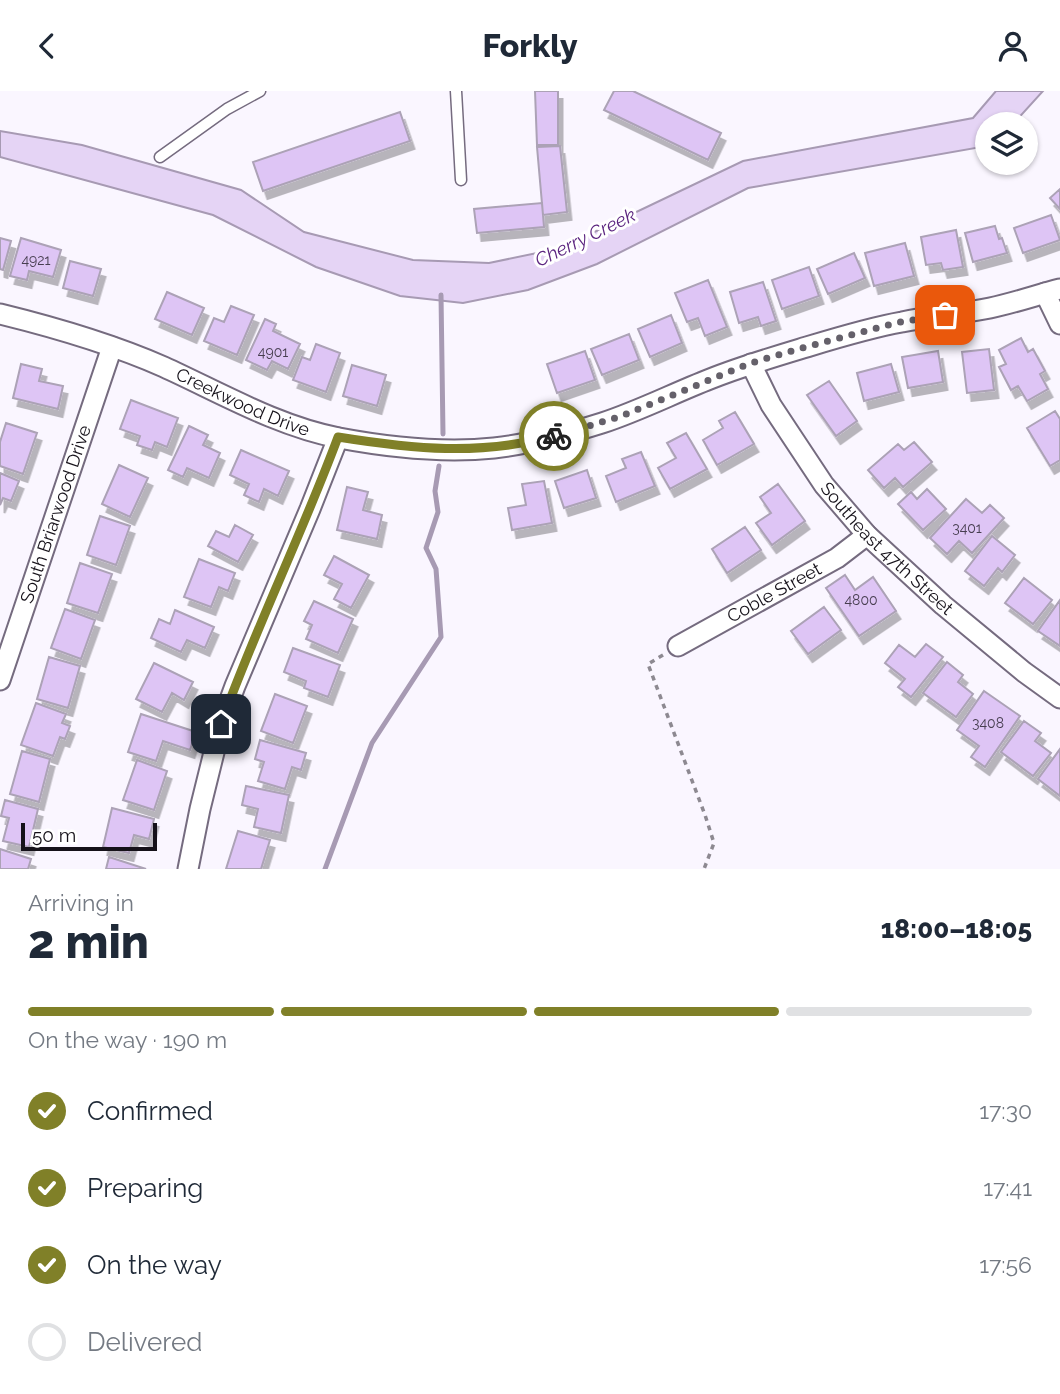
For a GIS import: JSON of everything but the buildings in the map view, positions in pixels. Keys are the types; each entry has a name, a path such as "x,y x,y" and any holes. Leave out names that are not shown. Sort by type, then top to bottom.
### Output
{"street":[{"path":"1053,291 1060,324"},
{"name":"Creekwood Drive","path":"0,314 112,347 161,366 267,415 308,430 338,437 422,448 463,450 494,448 551,437 602,423 751,363 802,348 900,322 990,308 1053,291"},
{"name":"South Briarwood Drive","path":"0,680 112,347"},
{"name":"Southeast 47th Street","path":"751,363 771,405 824,485 867,535 943,605 1060,698"},
{"path":"188,869 221,724 338,437"},
{"name":"Coble Street","path":"678,646 837,558 867,535"}],"lane":[{"path":"160,157 227,109 260,91"},
{"path":"456,91 461,180"}],"path":[{"path":"678,646 648,664 714,843 704,869"}],"water":[{"path":"996,91 1043,91 1024,112 978,112"},
{"name":"Cherry Creek","path":"975,116 975,148 748,188 597,264 528,290 463,303 400,296 316,267 213,215 0,157 0,131 82,145 241,190 304,232 413,260 489,263 561,248 743,161"}],"waterway":[{"path":"441,295 443,434"},
{"path":"325,869 372,743 441,637 436,569 426,548 438,512 435,491 439,466"}],"way so far":[{"path":"554,436 619,417 751,363 900,322 945,315"}],"route":[{"path":"221,724 338,437 422,448 463,450 494,448 554,436"}]}
